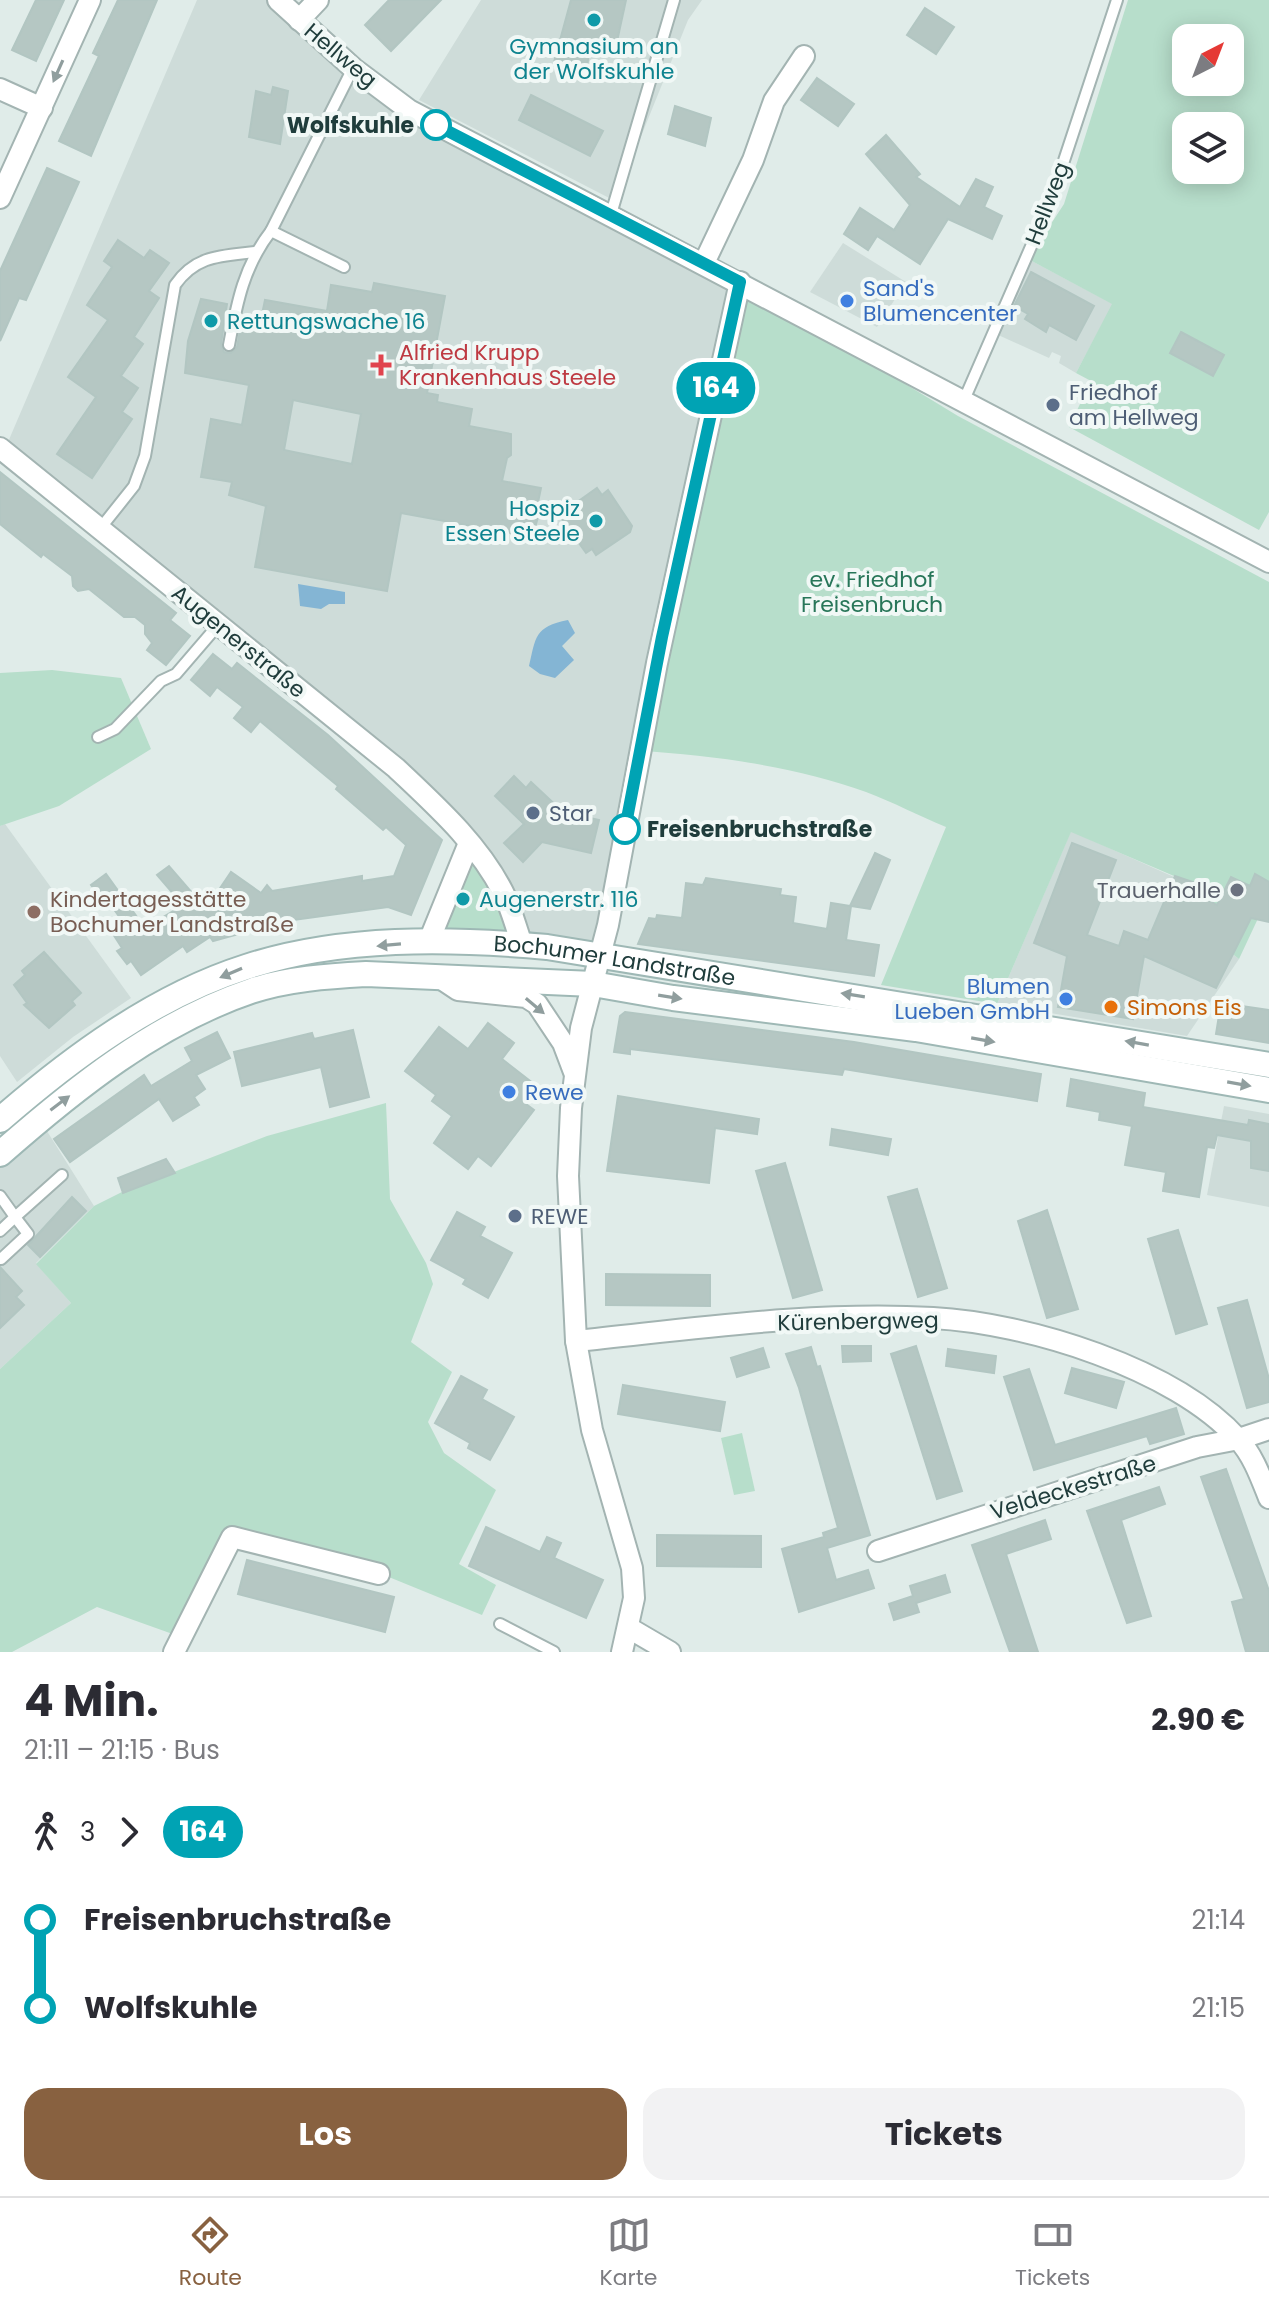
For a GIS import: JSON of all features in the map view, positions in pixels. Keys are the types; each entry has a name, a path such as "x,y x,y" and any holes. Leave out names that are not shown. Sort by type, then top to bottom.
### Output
{"main road":[{"name":"Bochumer Landstraße","path":"0,1120 102,1040 186,992 221,977 245,967 306,952 429,941 522,945 601,956 1269,1065"},
{"name":"Bochumer Landstraße","path":"0,1154 45,1114 116,1061 198,1013 253,990 331,976 437,976 593,984 673,998 916,1029 1269,1090"}],"street":[{"path":"0,198 90,0"},
{"name":"Hellweg","path":"278,0 353,68 409,110 1269,562"},
{"path":"299,20 318,0"},
{"path":"704,263 753,160 774,101 804,56"},
{"path":"0,89 42,108"},
{"path":"622,1652 634,1598 632,1568 592,1430 576,1341 568,1176 576,1076 581,1028 601,956 660,648 740,282"},
{"name":"Augenerstraße","path":"0,448 396,768 469,843 503,892 522,945"},
{"path":"429,941 469,843"},
{"name":"Bochumer Landstraße","path":"437,976 458,990 526,997 537,1004 563,1043 576,1076"},
{"name":"Kürenbergweg","path":"576,1341 829,1317 935,1318 1067,1342 1180,1392 1239,1439 1257,1468 1269,1498"},
{"name":"Veldeckestraße","path":"878,1551 1197,1447 1239,1439 1269,1429"},
{"path":"174,1652 232,1537 379,1574"},
{"path":"629,1628 670,1652"}],"lane":[{"path":"611,214 674,0"},
{"name":"Hellweg","path":"964,400 1050,203 1117,0"},
{"path":"229,345 239,288 255,252 271,231 353,68"},
{"path":"271,231 344,267"},
{"path":"99,530 134,486 145,456 175,285 187,268 207,257 255,252"},
{"path":"98,737 115,729 161,681 176,674 219,624"},
{"path":"0,1231 62,1175"},
{"path":"0,1196 28,1234 1,1259"},
{"path":"500,1624 554,1652"}],"shaded area":[{"name":"Alfried Krupp Krankenhaus Steele","path":"197,0 277,0 353,69 739,281 601,956 523,945 469,841 5,449"},
{"path":"481,0 702,0 688,20 615,201 419,100"},
{"path":"843,243 906,282 877,327 810,292"},
{"path":"1028,259 1113,304 1076,373 1059,363 1061,356 1052,352 1049,358 996,334"},
{"name":"Kindertagesstätte Bochumer Landstraße","path":"5,824 131,998 73,1037 17,1082 0,1056 0,826"},
{"path":"1071,831 1174,877 1166,903 1239,959 1187,1036 997,1004"},
{"path":"1224,1106 1269,1114 1269,1207 1207,1195"},
{"path":"40,1120 94,1206 36,1263 71,1303 0,1369 0,1155"}],"green space":[{"path":"1128,0 1269,0 1269,512 1259,530 1069,427 1091,381 1076,373 1112,304 1028,259 1064,204"},
{"name":"ev. Friedhof Freisenbruch","path":"741,284 958,416 1269,582 1269,895 1239,959 1166,902 1174,876 1071,832 997,1004 881,985 946,827 866,792 812,776 726,759 640,751"},
{"path":"52,670 121,678 151,749 59,806 0,826 0,673"},
{"path":"470,845 521,944 430,940"},
{"path":"386,1103 390,1199 426,1263 433,1284 411,1342 452,1372 428,1422 444,1453 496,1490 459,1564 496,1585 482,1615 379,1573 232,1536 181,1637 97,1607 12,1652 0,1652 0,1369 71,1303 36,1264 94,1206 122,1192 267,1136"},
{"path":"742,1433 755,1491 734,1495 721,1438"}],"water":[{"path":"298,584 345,592 345,604 329,604 321,609 300,606"},
{"path":"568,620 575,633 562,646 574,660 555,678 540,674 529,666 538,635 549,626"}],"building":[{"path":"36,0 64,0 36,61 12,50"},
{"path":"118,0 157,0 91,156 59,141 99,56 93,53"},
{"path":"389,0 441,0 391,51 365,25"},
{"name":"Gymnasium an der Wolfskuhle","path":"571,0 626,0 616,46 591,40 586,73 553,66"},
{"path":"925,8 954,27 936,54 907,35"},
{"path":"817,78 854,104 838,126 801,100"},
{"path":"273,87 288,91 280,144 249,137 256,91 271,95"},
{"path":"531,95 603,131 590,156 519,120"},
{"path":"675,106 711,118 705,146 668,134"},
{"path":"886,135 920,174 916,177 960,207 976,179 993,187 984,207 1002,216 992,239 948,219 920,264 877,236 868,250 844,234 860,208 894,230 910,205 866,154"},
{"path":"47,168 79,182 26,300 19,298 0,341 0,271"},
{"path":"118,240 144,258 150,250 169,263 149,291 159,298 134,337 143,344 121,376 138,388 122,412 132,419 92,478 57,454 96,397 68,377 108,320 87,305 112,267 104,261"},
{"path":"1031,272 1094,306 1076,340 1049,325 1046,332 1025,319 1028,314 1014,306"},
{"path":"374,283 445,296 427,393 438,395 437,402 472,409 469,426 511,434 511,455 507,458 502,481 541,488 537,507 541,507 531,541 515,538 515,534 401,513 387,591 255,567 266,506 229,495 232,482 201,477 211,419 242,425 249,385 185,373 188,341 201,299 227,304 221,344 224,352 231,353 237,347 242,320 260,324 265,300 327,311 331,285 372,292","holes":["293,400 361,414 352,464 284,450"]},
{"path":"1181,332 1224,355 1213,376 1170,353"},
{"path":"0,472 176,613 170,620 190,636 166,665 147,650 152,643 145,634 145,625 135,617 124,617 89,589 78,591 73,586 72,576 43,554 41,557 0,524"},
{"name":"Hospiz Essen Steele","path":"597,488 602,495 608,490 632,526 630,532 596,555 592,549 586,553 559,515"},
{"path":"213,654 232,669 237,663 328,735 442,840 411,915 388,907 286,921 213,941 210,937 187,952 183,946 141,975 131,961 127,964 117,951 122,948 113,934 125,925 106,898 103,901 91,885 106,874 145,928 183,905 157,875 169,866 206,909 231,872 261,893 267,885 272,891 362,876 362,881 394,876 406,845 386,827 383,830 336,789 338,786 260,721 251,732 234,718 243,707 217,687 210,696 191,680"},
{"path":"514,776 526,788 531,782 563,812 599,820 591,853 542,842 523,862 504,843 524,824 495,796"},
{"path":"1072,843 1116,860 1087,935 1119,946 1124,931 1148,940 1175,876 1193,882 1190,890 1217,905 1231,877 1250,886 1255,874 1269,882 1269,922 1251,918 1216,988 1144,956 1133,1019 1058,1007 1067,956 1034,943"},
{"path":"875,853 890,860 870,909 851,906 846,940 879,945 874,976 638,944 649,918 656,919 657,915 682,918 686,883 703,885 706,878 781,889 780,895 796,897 793,923 827,929 831,903 850,906"},
{"path":"44,952 81,993 72,1001 75,1005 49,1028 24,1005 27,1003 14,985 25,975 22,971"},
{"path":"1221,1003 1269,1010 1269,1043 1216,1034"},
{"path":"625,1012 854,1042 1041,1074 1037,1101 844,1069 842,1075 630,1049 630,1054 614,1052 620,1016"},
{"path":"488,1023 514,1043 502,1059 534,1084 522,1101 534,1110 491,1166 478,1156 468,1169 434,1143 452,1116 432,1101 436,1095 405,1071 439,1027 468,1049"},
{"path":"353,1030 369,1097 330,1107 321,1067 242,1086 234,1052 312,1033 314,1039"},
{"path":"217,1032 230,1058 196,1075 205,1089 194,1097 199,1105 173,1121 159,1099 70,1162 54,1139 144,1075 151,1086 192,1061 185,1048"},
{"path":"1071,1079 1145,1093 1143,1107 1248,1125 1249,1120 1269,1124 1269,1171 1251,1168 1251,1141 1217,1135 1214,1148 1207,1147 1199,1197 1163,1191 1166,1172 1125,1165 1132,1126 1099,1120 1100,1112 1067,1106"},
{"path":"618,1096 759,1119 757,1134 715,1128 709,1183 607,1171"},
{"path":"832,1129 891,1139 888,1155 830,1145"},
{"path":"166,1159 175,1173 123,1193 118,1178"},
{"path":"785,1163 822,1290 793,1298 756,1171"},
{"path":"917,1189 947,1288 918,1297 888,1197"},
{"path":"72,1197 86,1211 40,1257 28,1245"},
{"path":"1047,1210 1078,1309 1047,1318 1018,1221"},
{"path":"457,1212 485,1227 480,1236 512,1253 488,1298 463,1284 466,1279 431,1260"},
{"path":"1178,1230 1207,1324 1176,1334 1148,1239"},
{"path":"0,1267 22,1291 16,1297 24,1305 0,1328"},
{"path":"606,1274 710,1275 710,1306 606,1305"},
{"path":"1247,1300 1269,1379 1269,1402 1247,1408 1218,1308"},
{"path":"842,1346 871,1346 871,1361 843,1362"},
{"path":"916,1346 962,1491 937,1499 891,1354"},
{"path":"811,1347 817,1367 820,1366 870,1535 827,1548 836,1580 868,1570 874,1588 799,1612 782,1549 824,1537 823,1533 838,1528 799,1388 786,1354"},
{"path":"763,1348 769,1367 737,1377 731,1358"},
{"path":"948,1349 996,1356 994,1373 946,1366"},
{"path":"1072,1368 1124,1382 1116,1408 1065,1393"},
{"path":"1029,1369 1055,1445 1176,1408 1184,1434 1150,1444 1147,1436 1034,1470 1004,1377"},
{"path":"461,1376 487,1390 482,1399 514,1417 490,1460 468,1448 470,1443 435,1423"},
{"path":"623,1385 725,1402 720,1431 618,1414"},
{"path":"1226,1469 1269,1591 1269,1652 1246,1652 1232,1602 1244,1599 1201,1477"},
{"path":"1159,1487 1165,1504 1121,1520 1151,1616 1127,1623 1087,1511"},
{"path":"1045,1520 1051,1539 1006,1554 1038,1652 1010,1652 972,1545"},
{"path":"486,1527 540,1552 547,1537 561,1543 554,1558 603,1580 586,1618 469,1566"},
{"path":"657,1535 761,1536 761,1567 657,1566"},
{"path":"247,1560 394,1597 385,1632 238,1594"},
{"path":"945,1575 950,1592 916,1603 919,1612 894,1620 889,1604 913,1596 910,1586"}],"bus line":[{"name":"164","path":"436,125 740,282 662,637 625,829"}],"place":[{"name":"Gymnasium an der Wolfskuhle","path":"594,20"},
{"name":"Wolfskuhle","path":"436,125"},
{"name":"Sand's Blumencenter","path":"847,301"},
{"name":"Rettungswache 16","path":"211,321"},
{"name":"Alfried Krupp Krankenhaus Steele","path":"381,365"},
{"name":"Friedhof am Hellweg","path":"1053,405"},
{"name":"Hospiz Essen Steele","path":"596,521"},
{"name":"Star","path":"533,813"},
{"name":"Freisenbruchstraße","path":"625,829"},
{"name":"Trauerhalle","path":"1237,890"},
{"name":"Augenerstr. 116","path":"463,899"},
{"name":"Kindertagesstätte Bochumer Landstraße","path":"34,912"},
{"name":"Blumen Lueben GmbH","path":"1066,999"},
{"name":"Simons Eis","path":"1111,1007"},
{"name":"Rewe","path":"509,1092"},
{"name":"REWE","path":"515,1216"}]}
